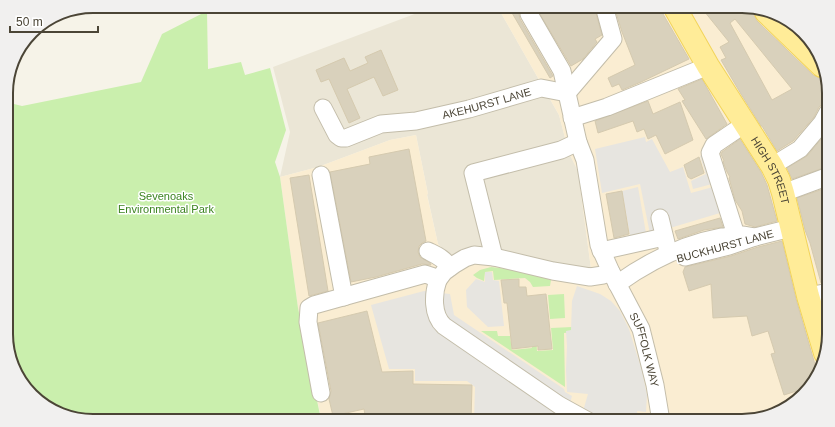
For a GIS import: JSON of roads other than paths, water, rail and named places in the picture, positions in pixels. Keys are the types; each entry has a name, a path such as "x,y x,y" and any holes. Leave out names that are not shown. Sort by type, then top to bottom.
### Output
{"main road":[{"name":"HIGH STREET","path":"678,13 708,66 772,166 783,192 791,228 819,294 822,329"},
{"path":"775,20 812,54"}],"street":[{"path":"567,93 613,39 606,13"},
{"path":"530,14 562,71 572,118 586,167 601,251 614,278"},
{"path":"572,118 606,107 708,66"},
{"name":"AKEHURST LANE","path":"324,108 337,135 340,138 346,138 381,124 416,121 469,109 541,88 567,93"},
{"path":"772,166 800,149 822,123"},
{"path":"736,235 710,153 714,146 745,124"},
{"path":"494,257 473,173 561,150 578,142"},
{"path":"321,175 344,297"},
{"path":"783,192 822,178"},
{"path":"660,218 663,250"},
{"name":"BUCKHURST LANE","path":"443,274 465,258 471,256 494,257 554,271 590,277 603,275 614,278 644,266 663,250 668,261 707,252 755,237 791,228"},
{"path":"601,251 663,250 705,240 736,235 755,237"},
{"path":"428,251 445,261 443,274 436,285 435,312 440,322 559,406 574,414"},
{"path":"321,393 308,322 308,310 311,306 417,275 425,274 432,276 443,274"},
{"name":"SUFFOLK WAY","path":"614,278 637,319 645,340 660,414"}],"park label":[{"name":"Sevenoaks Environmental Park","path":"166,202"}]}
